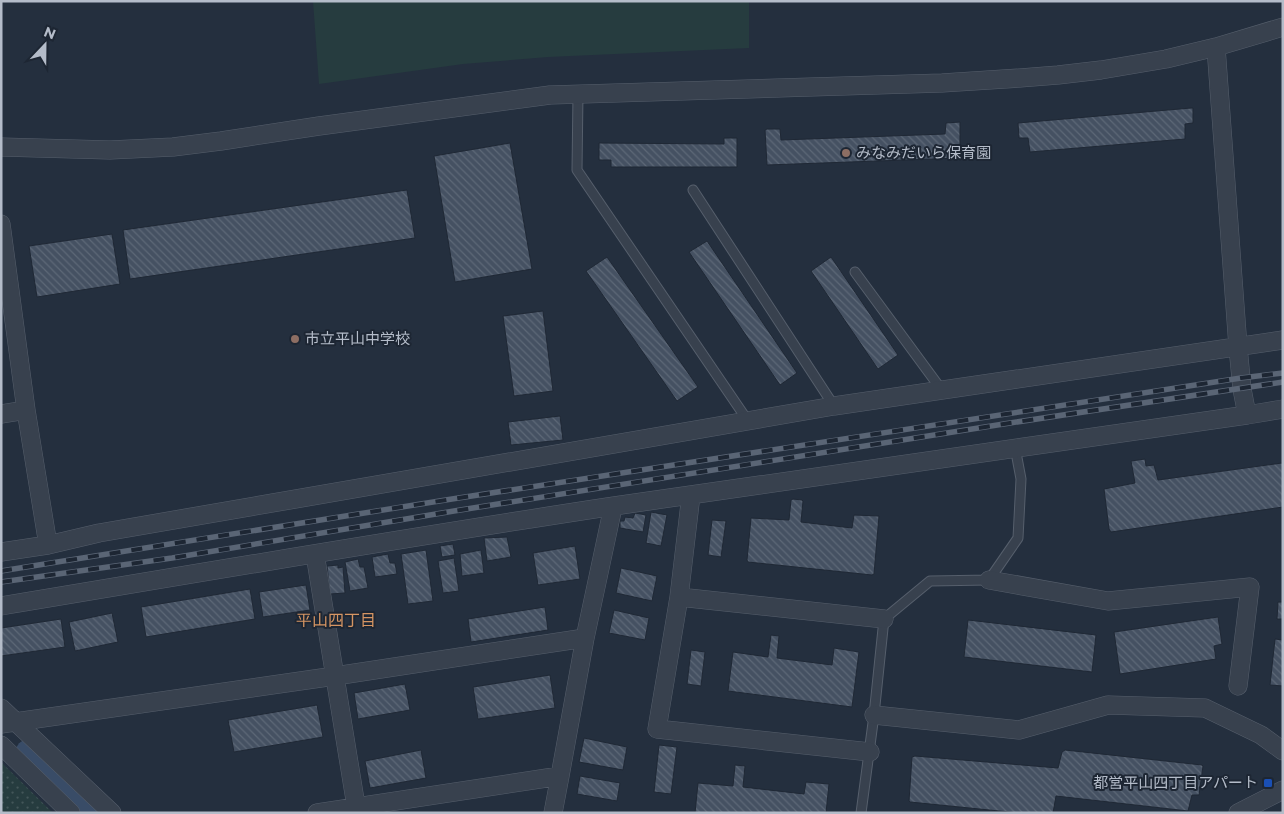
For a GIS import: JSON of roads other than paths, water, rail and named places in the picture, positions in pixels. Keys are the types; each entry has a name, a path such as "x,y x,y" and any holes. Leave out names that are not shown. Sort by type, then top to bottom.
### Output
{"street":[{"path":"1,147 110,150 173,147 517,99 578,94 942,83 1020,78 1108,69 1166,59 1216,47 1283,27"},
{"path":"1216,47 1238,347 1242,389 1247,415"},
{"path":"1,224 5,286 48,545"},
{"path":"1,552 834,406 1283,340"},
{"path":"1,606 691,495 1283,409"},
{"path":"1,414 26,410"},
{"path":"691,495 679,597 657,729 870,752"},
{"path":"553,813 584,638 613,507"},
{"path":"315,554 356,806"},
{"path":"989,580 1108,601 1250,587 1238,686"},
{"path":"679,597 884,619"},
{"path":"8,723 584,638"},
{"path":"874,715 1019,730 1108,705 1205,708 1262,735 1283,751"},
{"path":"1,708 8,723 112,813"},
{"path":"1,745 71,813"},
{"path":"317,813 560,776"},
{"path":"1238,813 1265,806 1283,790"}],"lane":[{"path":"578,94 577,170 748,421"},
{"path":"693,190 834,406"},
{"path":"855,272 941,389"},
{"path":"862,813 884,619 930,581 989,580 1018,538 1022,479 1015,448"}],"waterway":[{"path":"27,751 91,813"}],"railway":[{"path":"1,571 452,499 1283,373"},
{"path":"1,582 172,558 454,511 1283,382"}],"place":[{"name":"みなみだいら保育園","path":"846,153"},
{"name":"市立平山中学校","path":"295,339"},
{"name":"都営平山四丁目アパート","path":"1268,783"}],"district":[{"name":"平山四丁目","path":"336,620"}]}
